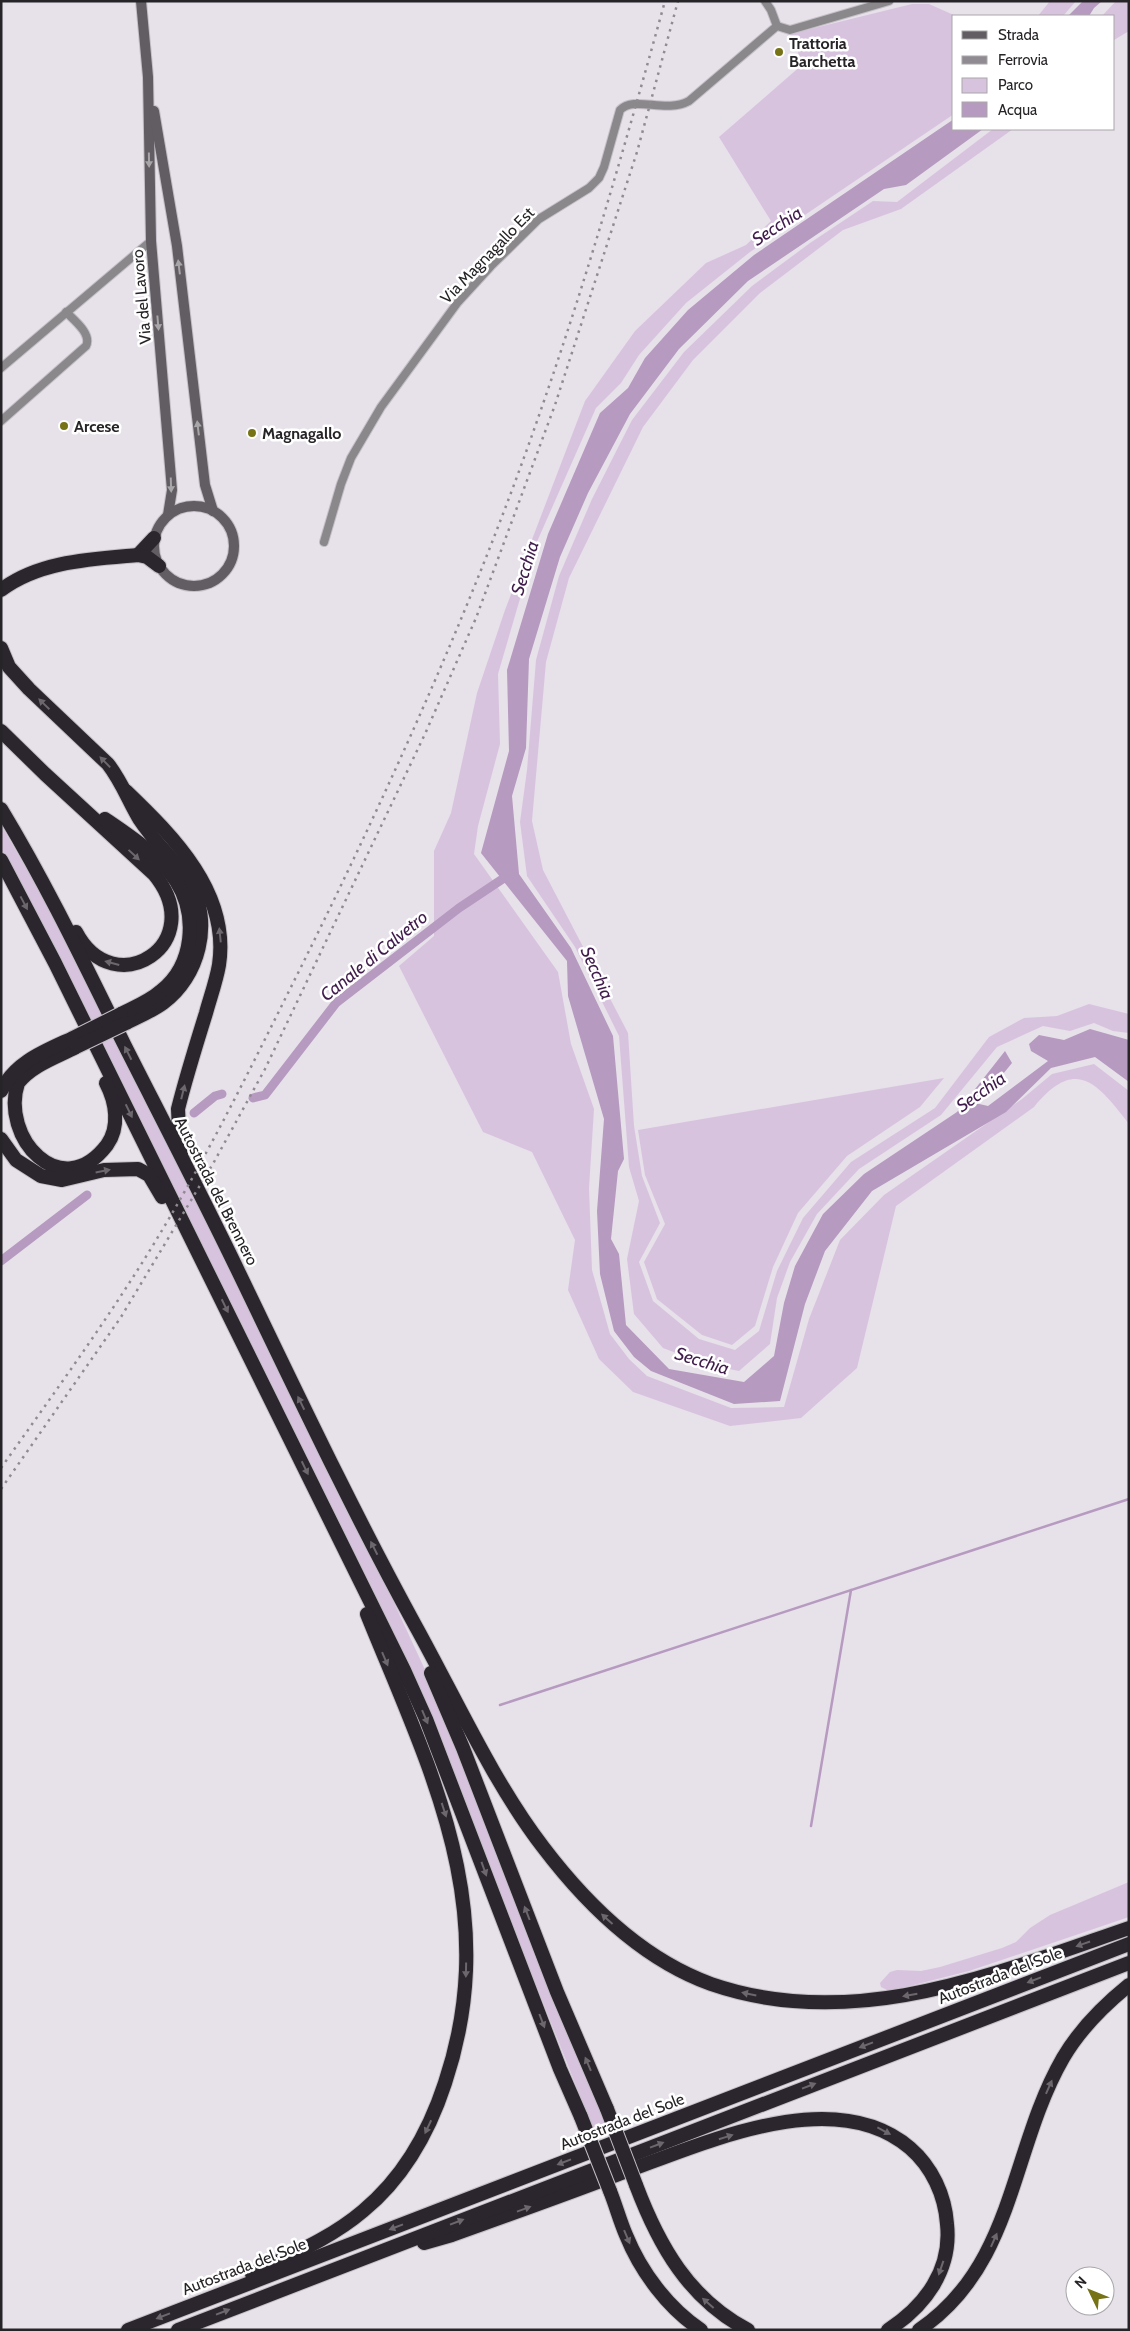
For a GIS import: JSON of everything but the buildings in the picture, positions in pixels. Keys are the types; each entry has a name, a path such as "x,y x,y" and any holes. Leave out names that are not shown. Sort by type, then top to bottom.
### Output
{"highway":[{"path":"138,555 154,538"},
{"path":"1,590 22,576 37,570 70,563 138,555 147,557 159,566"},
{"path":"1,601 22,576"},
{"path":"1,648 9,666 14,672 108,764 126,790 167,832 193,865 204,883 216,915 220,944 218,967 178,1109 178,1122 183,1147 212,1206 237,1268"},
{"path":"1,731 154,874 168,894 172,912 169,934 155,953 140,962 121,965 108,963 88,948 78,935 31,848 5,815"},
{"path":"55,963 67,1003 108,1087 113,1099 115,1121 109,1142 92,1160 68,1169 52,1168 37,1163 16,1144 8,1125 9,1100 17,1083 28,1073 75,1043 124,1018 163,1003 180,987 196,956 201,926 198,906 191,886 140,820 126,790"},
{"path":"72,799 137,841 176,880 188,907 190,922 188,948 176,976 155,996 124,1018"},
{"name":"Autostrada del Brennero","path":"5,815 86,968 237,1268 396,1592"},
{"path":"1,860 55,963 426,1719 625,2234 644,2269 672,2307 702,2330"},
{"path":"1,1091 9,1077 25,1062 75,1043"},
{"path":"1,1139 10,1153 24,1167 51,1178 72,1179 104,1170 125,1169 138,1170 149,1175 164,1200 187,1249 203,1263"},
{"path":"184,2308 330,2235 364,2210 388,2187 410,2158 428,2125 450,2070 462,2018 466,1965 465,1916 461,1882 451,1836 418,1738 328,1516"},
{"path":"396,1592 491,1764 541,1845 576,1887 622,1932 658,1958 692,1976 736,1991 780,2000 854,2003 881,2000 963,1984 1129,1928"},
{"path":"396,1592 463,1748 557,1992 607,2109 658,2237 679,2273 712,2307 748,2330"},
{"name":"Autostrada del Sole","path":"128,2330 1129,1944"},
{"path":"178,2330 1129,1963"},
{"path":"919,2330 960,2295 980,2267 1001,2223 1043,2100 1062,2059 1092,2019 1129,1985"},
{"path":"344,2266 452,2235 641,2166 751,2130 780,2122 832,2118 856,2121 877,2127 905,2144 918,2156 932,2174 945,2206 947,2239 940,2272 933,2288 920,2305 888,2330"}],"main road":[{"name":"Via del Lavoro","path":"141,1 148,77 151,240 172,490 168,515 160,523 154,538"},
{"name":"Via del Lavoro","path":"148,77 177,246 205,485 213,510 225,521 234,543 232,557 222,575 204,585 191,586 172,580 159,566"},
{"path":"168,515 186,506 200,506 213,510"},
{"path":"154,538 154,553 159,566"}],"street":[{"path":"765,1 771,10 777,26 790,30 889,1"},
{"name":"Via Magnagallo Est","path":"324,542 338,492 351,458 381,407 458,302 491,266 538,219 589,188 599,178 620,110 632,103 680,106 690,101 777,26"},
{"path":"1,368 151,240"},
{"path":"1,421 86,346 87,338 85,333 66,312"}],"green space":[{"path":"1050,1 1076,1 1064,15 1039,15"},
{"path":"1116,1 1129,1 1129,31 1115,39 1115,15 1103,15"},
{"path":"912,4 929,4 954,15 952,15 952,115 750,252 686,303 639,355 621,383 596,408 536,544 498,674 500,744 478,826 474,854 558,972 571,1044 594,1109 589,1188 592,1270 610,1334 629,1359 647,1376 731,1408 784,1407 809,1319 840,1240 884,1195 1022,1099 1052,1074 1094,1064 1129,1091 1129,1124 1107,1097 1096,1087 1085,1081 1074,1079 1062,1082 1049,1091 1034,1107 896,1206 857,1368 801,1418 730,1426 633,1392 599,1359 568,1290 575,1240 532,1152 483,1132 399,966 434,936 434,851 451,813 477,693 505,610 585,401 635,331 706,263 746,245 771,221 719,137 803,64 790,34"},
{"path":"992,130 1012,130 901,209 843,230 760,293 693,360 643,427 569,578 546,662 532,821 543,870 628,1033 634,1126 642,1176 660,1223 639,1262 653,1301 699,1339 735,1350 759,1331 777,1271 803,1218 851,1162 935,1108 989,1037 1024,1018 1057,1016 1089,1004 1129,1014 1129,1033 1113,1031 1094,1023 1070,1031 1043,1026 997,1047 941,1115 859,1169 817,1214 790,1262 777,1298 770,1344 739,1371 705,1364 663,1348 634,1314 627,1259 639,1201 629,1167 619,1036 575,947 527,876 520,822 527,770 536,660 559,576 592,499 632,420 684,352 752,286 810,243 873,201 897,202"},
{"path":"1,825 40,892 120,1047 383,1579 445,1713 607,2126 594,2131 431,1720 1,855"},
{"path":"944,1078 920,1107 847,1156 798,1213 773,1267 755,1326 732,1345 702,1335 657,1299 644,1262 665,1224 645,1175 638,1130"},
{"path":"1129,1882 1129,1917 969,1971 889,1991 881,1987 880,1983 890,1972 897,1970 921,1971 940,1967 1002,1948 1016,1942 1030,1928 1050,1915"}],"water":[{"path":"1083,1 1102,1 1090,15 1069,15"},
{"name":"Secchia","path":"952,120 952,130 982,130 906,185 884,189 748,281 679,349 630,414 588,493 560,557 529,659 526,748 512,796 519,874 571,948 613,1036 624,1159 618,1171 611,1239 619,1254 626,1325 669,1369 744,1382 774,1356 784,1303 795,1266 823,1214 864,1174 957,1112 1005,1051 1012,1063 994,1085 984,1089 975,1103 988,1106 1048,1061 1031,1051 1029,1044 1039,1035 1064,1040 1090,1029 1129,1040 1129,1082 1095,1057 1051,1068 1006,1112 872,1191 825,1251 805,1304 780,1401 734,1404 651,1371 634,1357 614,1331 600,1274 597,1211 604,1119 568,996 567,961 481,853 509,751 507,670 548,534 600,413 628,388 645,358 688,310 754,255"}],"waterway":[{"name":"Canale di Calvetro","path":"253,1098 265,1095 336,1003 459,908 510,874"},
{"name":"Canale di Calvetro","path":"194,1113 215,1096 222,1094"},
{"name":"Canale di Calvetro","path":"1,1261 87,1195"},
{"path":"500,1705 1129,1499"},
{"path":"811,1826 851,1590"}],"railway":[{"path":"1,1468 103,1322 181,1199 236,1097 305,959 403,752 464,612 545,398 578,300 608,201 665,1"},
{"path":"1,1489 121,1317 214,1162 265,1069 425,734 476,618 555,405 637,152 678,1"}],"place":[{"name":"Trattoria Barchetta","path":"779,52"},
{"name":"Arcese","path":"64,426"},
{"name":"Magnagallo","path":"252,433"}]}
